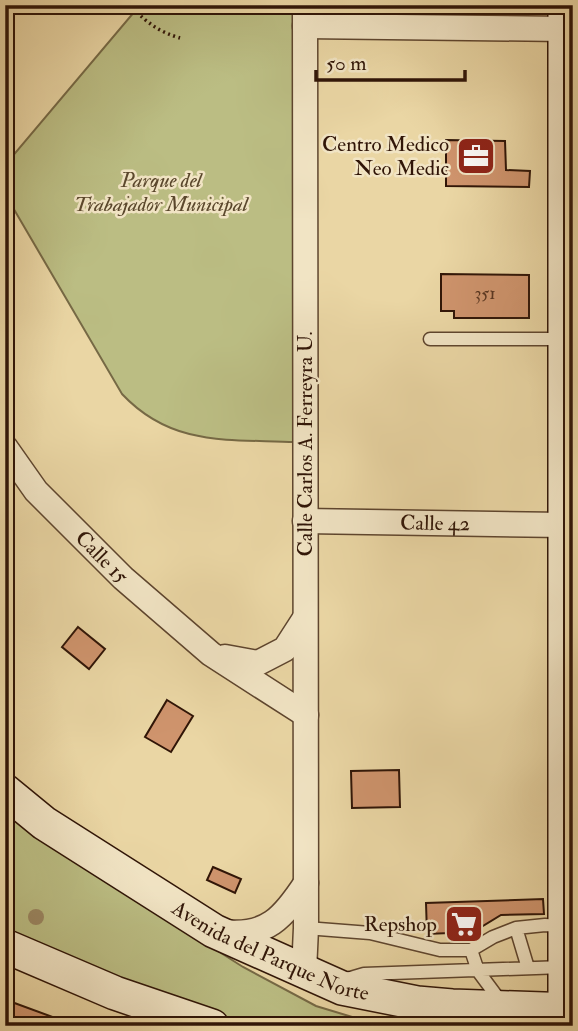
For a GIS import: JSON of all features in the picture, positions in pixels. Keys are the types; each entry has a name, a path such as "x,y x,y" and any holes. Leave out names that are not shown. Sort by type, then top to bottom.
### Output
{"main road":[{"path":"565,17 564,525 568,1015"},
{"name":"Avenida del Parque Norte","path":"5,791 44,823 214,931 318,978 376,996 417,1003 517,1017 568,1015"},
{"path":"5,946 115,993 212,1026"}],"street":[{"path":"305,16 565,17"},
{"name":"Calle Carlos A. Ferreyra U.","path":"305,16 306,928 318,978"},
{"name":"Calle 15","path":"5,447 36,491 123,578 211,654 306,715"},
{"name":"Calle 42","path":"305,521 564,525"},
{"name":"Calle 15","path":"211,654 258,663 285,649 305,618"},
{"path":"214,931 241,934 266,928 291,905 306,883"}],"lane":[{"path":"430,339 564,339"},
{"path":"306,928 370,933 440,950 471,950 516,928 567,926"},
{"path":"516,928 527,968"},
{"path":"471,950 478,971 517,1017"},
{"path":"318,978 566,967"}],"path":[{"path":"133,8 147,23 161,32 180,38"}],"green space":[{"name":"Parque del Trabajador Municipal","path":"140,5 298,5 295,442 202,437 181,432 141,411 122,394 5,194 5,165"},
{"path":"5,810 94,872 243,967 316,1006 382,1026 252,1026 184,1005 5,931"}],"building":[{"name":"Centro Medico Neo Medic","path":"446,140 505,141 506,170 530,171 529,187 446,186"},
{"path":"441,274 529,275 529,318 454,318 454,311 441,311"},
{"path":"78,627 105,649 89,669 62,647"},
{"path":"167,700 193,716 171,752 145,737"},
{"path":"399,770 400,807 352,808 351,771"},
{"path":"213,867 241,879 235,893 207,880"},
{"path":"543,899 544,914 501,915 473,932 427,934 426,903"},
{"path":"9,1001 58,1019 56,1026 5,1026 5,1011"}],"place":[{"name":"Centro Medico Neo Medic","path":"476,156"},
{"name":"Repshop","path":"464,924"}]}
